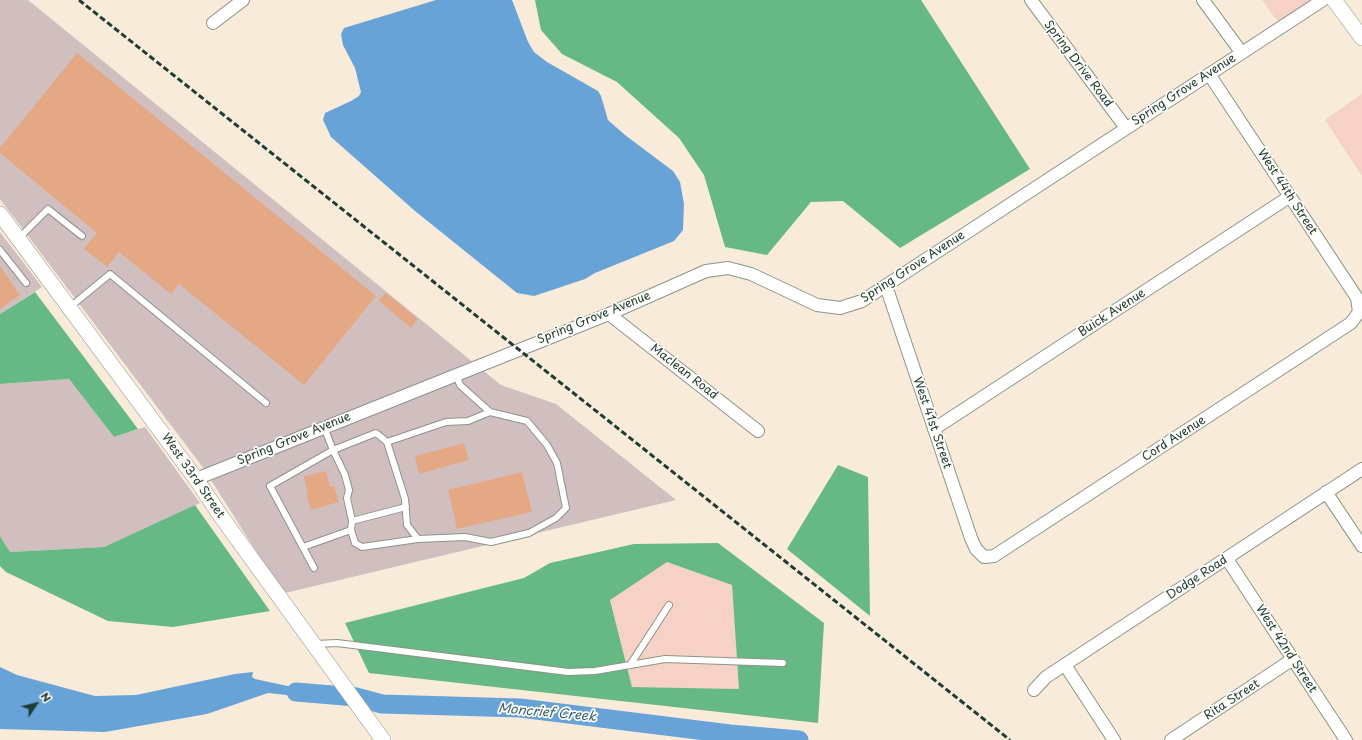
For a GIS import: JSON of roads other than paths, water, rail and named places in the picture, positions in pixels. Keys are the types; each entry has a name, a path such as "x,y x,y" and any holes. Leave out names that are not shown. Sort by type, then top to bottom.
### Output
{"street":[{"path":"213,23 243,0"},
{"name":"Spring Drive Road","path":"1031,0 1126,128"},
{"path":"1202,0 1241,52"},
{"name":"Spring Grove Avenue","path":"196,479 609,314 706,271 728,268 752,274 817,305 840,308 862,301 1241,52 1323,0"},
{"path":"1334,0 1362,38"},
{"name":"West 44th Street","path":"1209,74 1358,298 1359,312"},
{"name":"Buick Avenue","path":"934,429 1289,196"},
{"name":"West 33rd Street","path":"0,214 196,479 383,740"},
{"name":"West 41st Street","path":"886,286 971,538 976,549 984,557"},
{"name":"Cord Avenue","path":"984,557 994,556 1003,552 1351,323 1359,312"},
{"name":"Maclean Road","path":"609,314 758,431"},
{"name":"Dodge Road","path":"1034,690 1046,677 1362,469"},
{"path":"1326,492 1362,546"},
{"name":"West 42nd Street","path":"1226,558 1346,740"},
{"name":"Rita Street","path":"1170,740 1293,659"},
{"path":"1065,665 1114,740"}],"lane":[{"path":"18,239 48,209 82,236"},
{"path":"0,250 26,283"},
{"path":"70,307 110,274 266,403"},
{"path":"324,427 333,450 346,475 349,490 347,498 352,521 350,530 355,543 362,547 418,539 465,537 491,542 528,533 556,518 566,508 557,463 547,445 527,421 490,412 460,385 456,374"},
{"path":"387,442 446,422 468,421 490,412"},
{"path":"314,568 270,486 333,450 376,433 387,442 406,499 407,525 418,539"},
{"path":"352,521 406,507"},
{"path":"303,547 350,530"},
{"path":"630,665 669,605"},
{"path":"314,644 337,643 568,672 595,671 665,659 783,663"}],"water":[{"path":"436,0 512,0 528,42 534,52 547,62 598,91 601,96 608,120 625,135 673,171 680,182 684,204 683,230 674,241 595,273 585,279 534,296 517,293 415,211 331,137 323,120 325,113 351,101 359,96 361,92 355,68 343,45 341,34 344,28"},
{"path":"0,667 17,675 95,696 136,695 235,674 253,672 252,677 255,679 297,688 295,696 268,693 207,714 105,732 0,729"}],"waterway":[{"name":"Moncrief Creek","path":"296,692 356,697 382,704 520,708 730,734 799,740"}],"railway":[{"path":"79,0 1010,740"}]}
